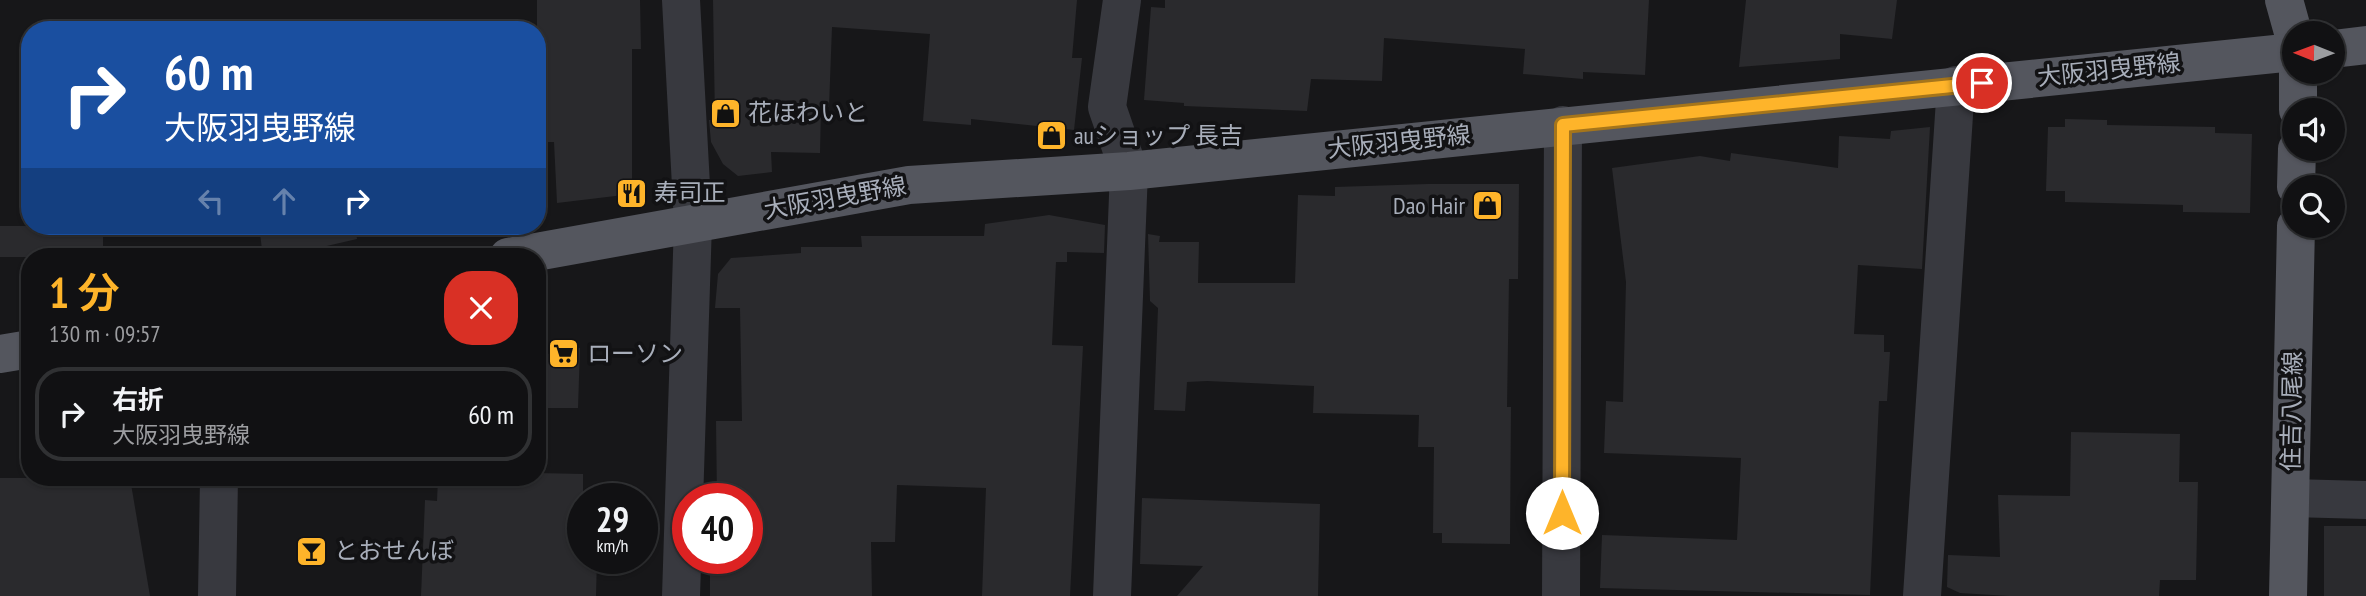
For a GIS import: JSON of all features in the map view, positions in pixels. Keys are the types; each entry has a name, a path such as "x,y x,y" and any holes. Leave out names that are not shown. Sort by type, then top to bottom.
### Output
{"main road":[{"path":"2284,0 2290,21"},
{"path":"2345,48 2366,45"},
{"name":"大阪羽曳野線","path":"546,250 909,185 1129,171 2282,53"},
{"name":"住吉八尾線","path":"2288,596 2296,238"},
{"path":"0,354 21,350"}],"street":[{"path":"681,0 693,223 681,596"},
{"path":"1112,596 1129,171 1107,107 1122,0"},
{"path":"1922,596 1956,85"},
{"path":"1561,596 1563,125"},
{"path":"216,596 219,486"},
{"path":"2291,498 2366,500"}],"building":[{"path":"537,0 640,0 641,49 632,49 632,194 557,203 554,142 546,142 546,21 537,21"},
{"path":"713,0 1077,0 1072,58 1082,58 1074,130 971,119 971,125 923,121 930,34 832,27 829,107 821,107 820,153 771,152 772,172 738,176 723,164 711,142 709,120 715,120"},
{"path":"1165,0 1649,0 1645,75 1583,72 1583,79 1523,74 1525,49 1384,38 1382,81 1311,79 1307,111 1184,106 1184,103 1144,100 1151,7 1165,8"},
{"path":"1746,0 1897,0 1892,39 1840,34 1840,59 1739,67"},
{"path":"2065,119 2107,120 2107,125 2215,127 2215,133 2252,134 2250,213 2183,212 2183,205 2065,202 2065,191 2046,191 2048,127 2065,127"},
{"path":"1930,127 1922,269 1858,265 1854,334 1884,335 1884,352 1890,352 1887,401 1879,401 1870,595 1600,588 1602,535 1737,540 1741,458 1604,453 1606,401 1623,402 1626,282 1612,168 1700,156 1730,161 1731,153 1838,168 1839,136 1890,139 1891,131"},
{"path":"1519,184 1518,279 1509,279 1507,407 1511,407 1510,544 1442,543 1442,533 1433,533 1434,447 1418,447 1419,415 1313,413 1314,386 1207,381 1187,382 1185,411 1154,410 1158,308 1150,301 1148,234 1160,236 1159,242 1199,242 1198,283 1295,283 1298,195 1335,196 1335,187"},
{"path":"1049,215 1105,225 1104,253 1067,252 1067,262 1056,262 1052,345 1083,346 1070,596 982,596 986,488 897,485 895,542 871,542 872,596 710,596 710,574 763,574 763,483 717,483 716,421 742,421 740,308 715,308 718,274 731,258 801,253 801,247 862,247 861,236 984,236 985,224"},
{"path":"0,226 21,226 21,235 103,235 103,248 21,248 21,257 0,257"},
{"path":"260,235 356,235 357,239 318,248 262,248"},
{"path":"580,348 578,408 546,408 546,354"},
{"path":"2071,432 2180,434 2179,482 2198,482 2196,580 2160,580 2159,596 2009,596 1960,593 1947,587 1948,555 2000,557 1998,495 2070,496"},
{"path":"546,473 583,474 583,483 567,483 567,574 597,574 596,596 421,596 425,500 437,501 438,486 546,486"},
{"path":"0,478 21,478 21,486 131,486 150,596 0,596"},
{"path":"1142,498 1320,504 1318,596 1177,596 1203,566 1140,564"},
{"path":"2324,526 2366,526 2366,596 2324,596"}],"place":[{"name":"花ほわいと","path":"725,113"},
{"name":"auショップ 長吉","path":"1051,136"},
{"name":"寿司正","path":"631,193"},
{"name":"Dao Hair","path":"1488,206"},
{"name":"ローソン","path":"564,354"},
{"name":"とおせんぼ","path":"311,551"}],"route":[{"path":"1562,513 1563,125 1982,83"}]}
